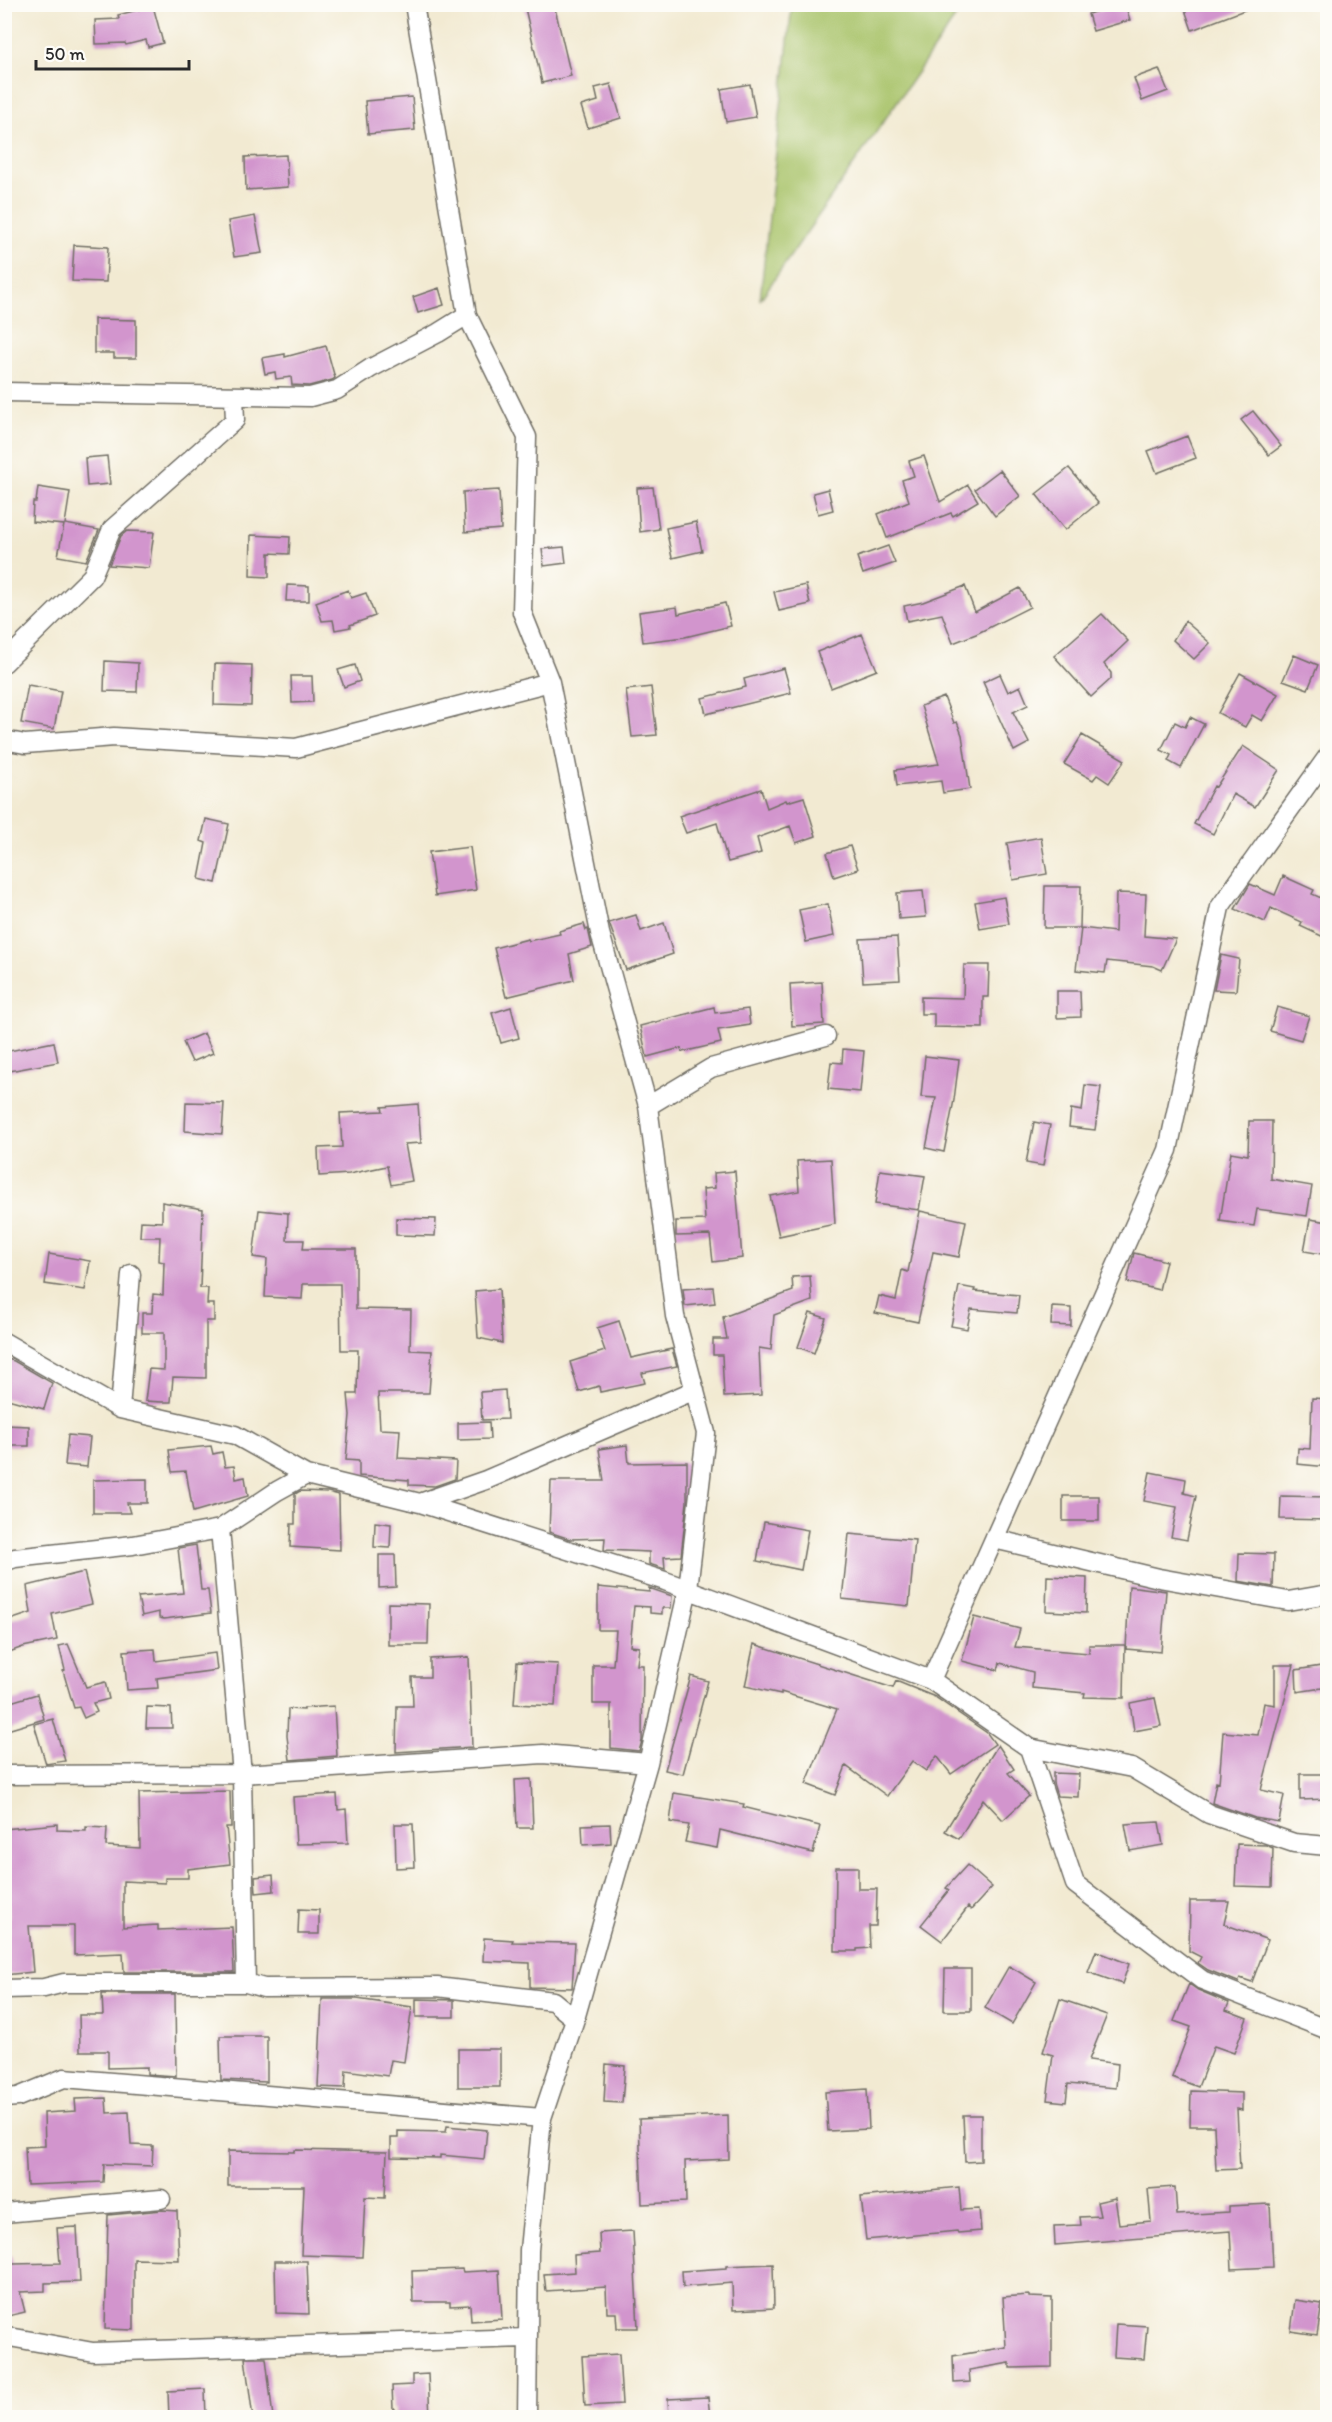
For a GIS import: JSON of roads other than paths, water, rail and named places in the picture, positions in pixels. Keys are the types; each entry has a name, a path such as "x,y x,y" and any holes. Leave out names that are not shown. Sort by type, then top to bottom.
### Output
{"street":[{"path":"414,4 467,315 527,436 522,612 550,682 600,933 648,1106 675,1316 706,1433 688,1589 648,1763 575,2019 542,2118 529,2250 527,2418"},
{"path":"4,392 310,397 337,390 371,368 467,315"},
{"path":"4,663 92,576 112,529 235,420 234,397"},
{"path":"4,740 25,744 114,737 296,748 550,682"},
{"path":"931,1680 1168,1150 1220,907 1328,756"},
{"path":"648,1106 711,1068 826,1036"},
{"path":"120,1409 131,1274"},
{"path":"4,1342 120,1409 235,1435 306,1475 420,1503 688,1589 931,1680 1029,1748 1132,1768 1209,1814 1294,1843 1328,1846"},
{"path":"420,1503 486,1480 695,1390"},
{"path":"8,1555 133,1545 220,1529 277,1491 306,1475"},
{"path":"220,1529 242,1774 246,1983"},
{"path":"994,1539 1159,1578 1288,1601 1328,1594"},
{"path":"1029,1748 1075,1884 1202,1980 1328,2030"},
{"path":"4,1775 242,1774 543,1754 648,1763"},
{"path":"4,1989 44,1988 63,1983 246,1983 264,1988 437,1987 553,2001 575,2019"},
{"path":"4,2098 18,2097 64,2078 542,2118"},
{"path":"4,2213 161,2199"},
{"path":"4,2336 93,2352 527,2338"}]}
